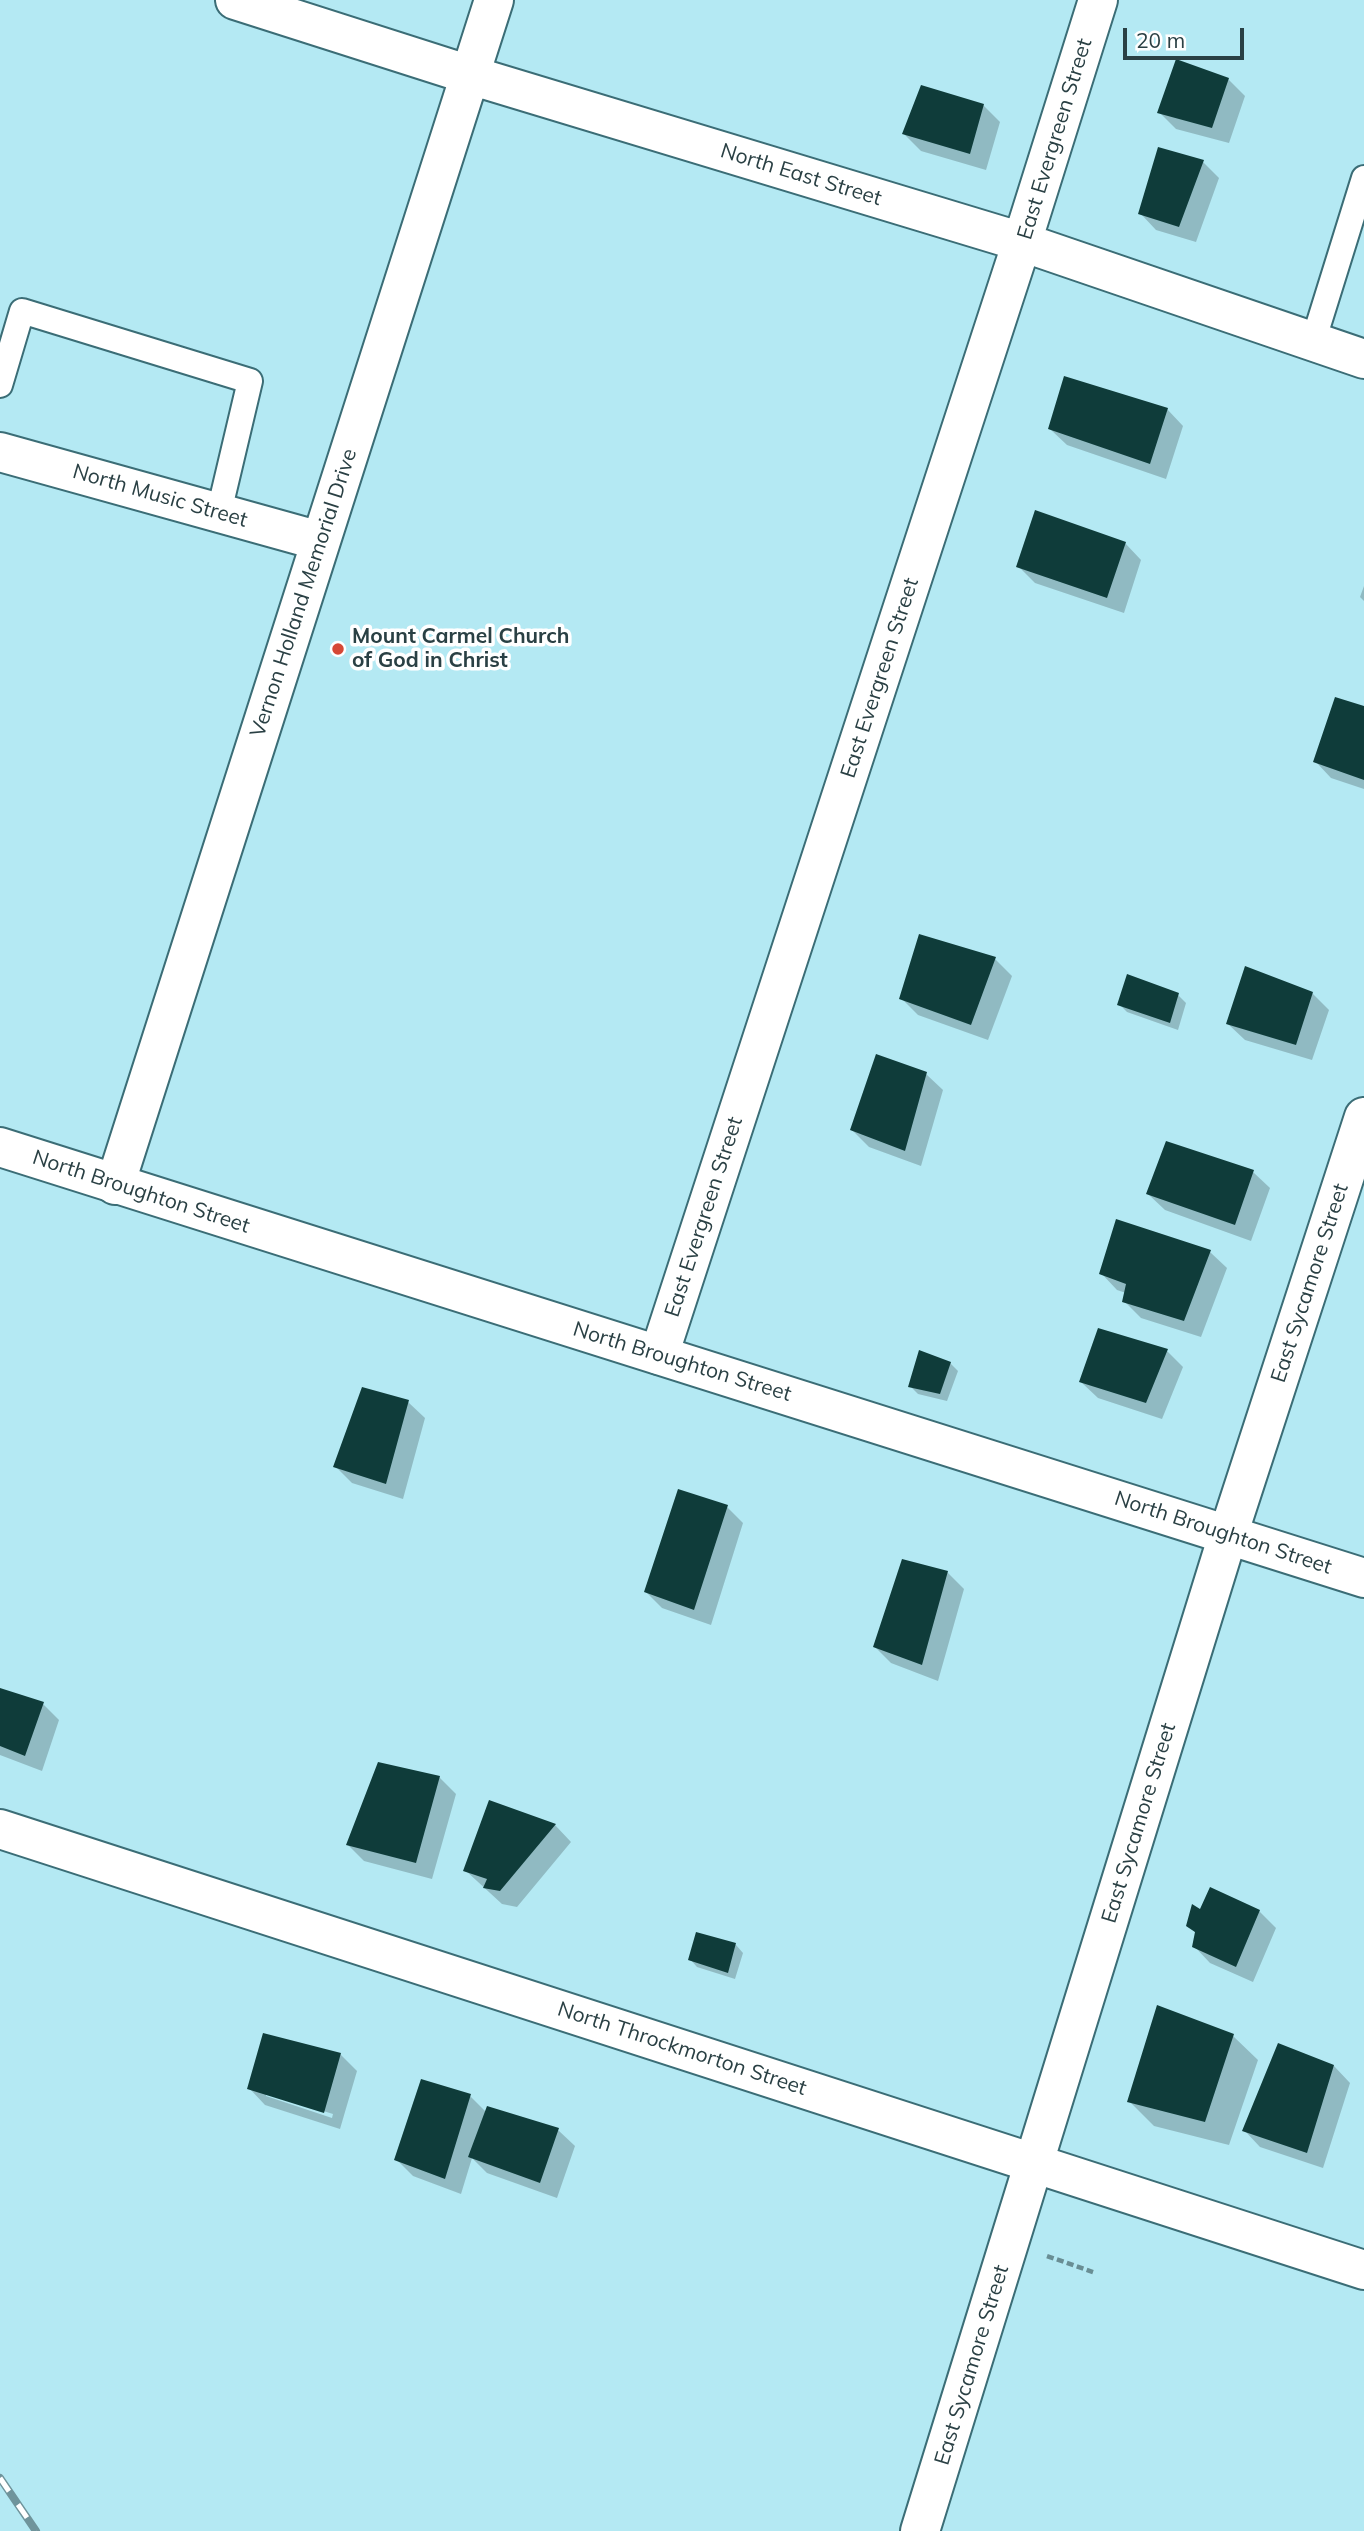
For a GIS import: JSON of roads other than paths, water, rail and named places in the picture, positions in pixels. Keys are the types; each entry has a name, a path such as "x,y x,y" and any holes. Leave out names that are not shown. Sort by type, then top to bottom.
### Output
{"street":[{"name":"North East Street","path":"235,0 470,75 1022,242 1364,359"},
{"name":"Vernon Holland Memorial Drive","path":"116,1185 494,0"},
{"name":"East Evergreen Street","path":"659,1355 1022,242 1098,0"},
{"name":"North Music Street","path":"0,452 320,541"},
{"name":"East Sycamore Street","path":"920,2531 1228,1535 1364,1117"},
{"name":"North Broughton Street","path":"0,1147 1364,1578"},
{"name":"North Throckmorton Street","path":"0,1829 1364,2270"}],"lane":[{"path":"1313,342 1364,178"},
{"path":"0,385 23,311 250,381 219,512"}],"railway":[{"path":"0,2478 36,2531"}],"place":[{"name":"Mount Carmel Church of God in Christ","path":"338,649"}]}
